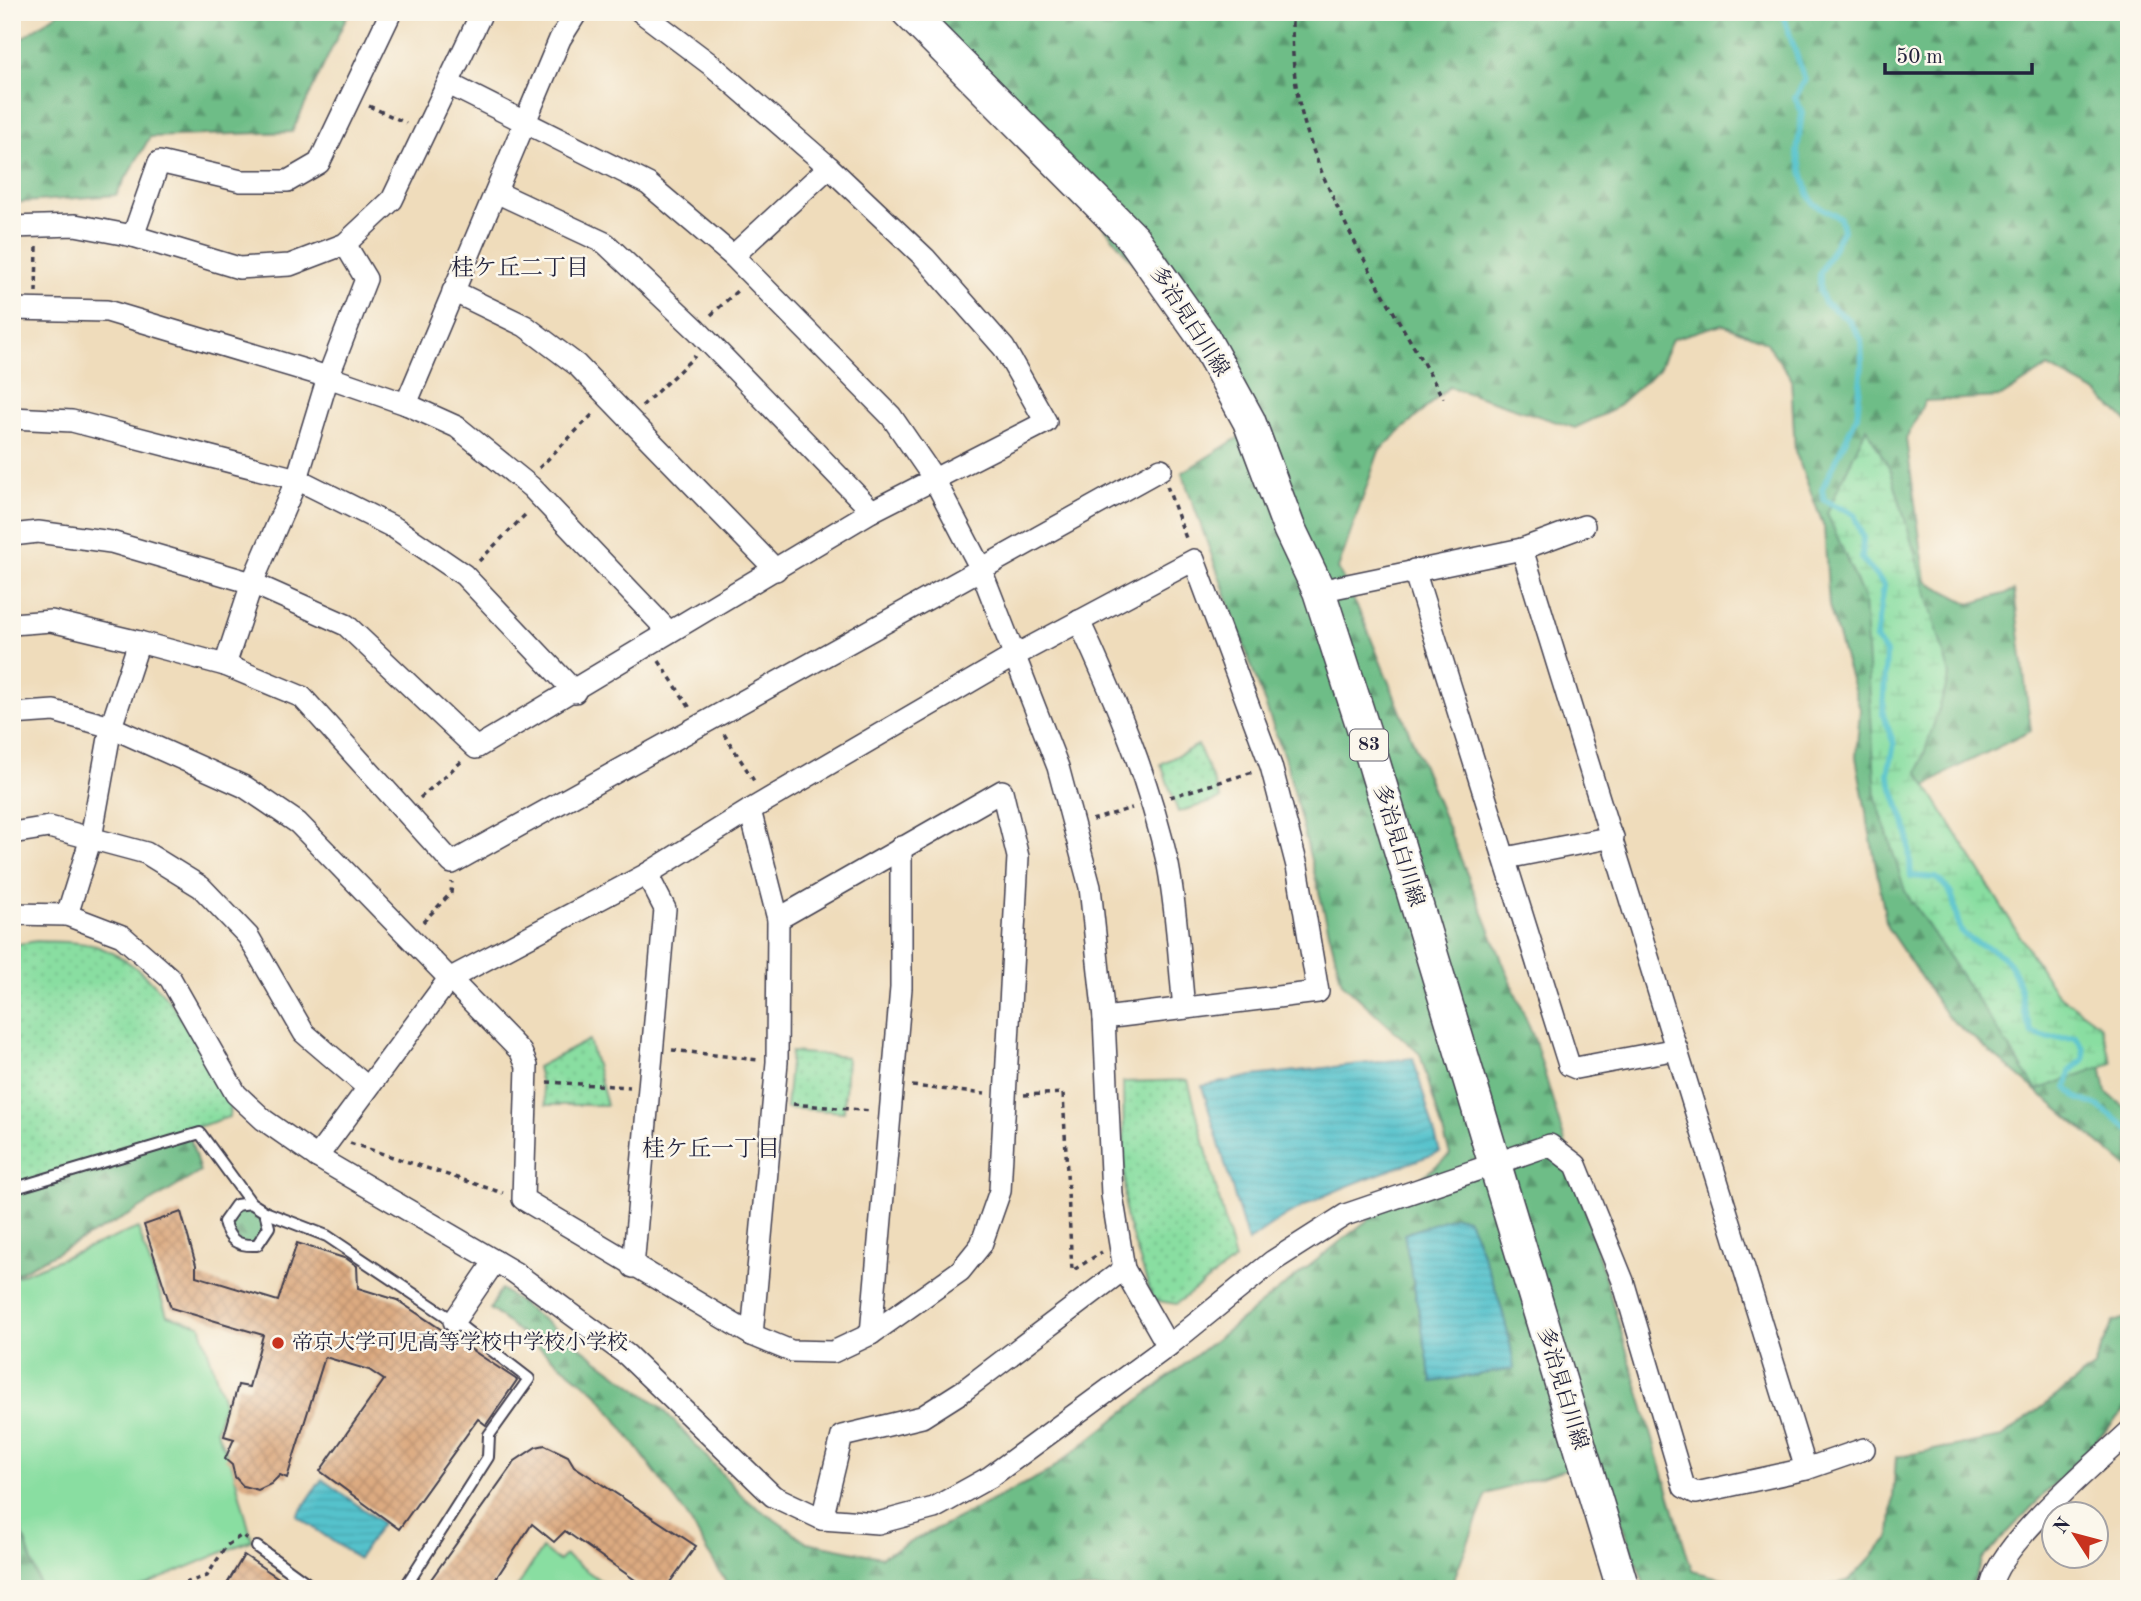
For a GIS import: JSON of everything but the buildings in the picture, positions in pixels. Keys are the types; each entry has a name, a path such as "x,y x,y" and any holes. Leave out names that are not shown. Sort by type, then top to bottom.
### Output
{"main road":[{"name":"多治見白川線","path":"908,12 1133,238 1203,337 1249,421 1289,527 1319,591 1367,740 1623,1589"}],"street":[{"path":"133,236 159,162 241,181 288,181 318,163 391,12"},
{"path":"12,228 75,225 133,236 239,268 290,265 345,244 392,200 482,12"},
{"path":"406,404 559,39 577,12"},
{"path":"12,535 38,532 111,542 252,583 346,625 476,748 575,692 872,510 1046,422 1003,348 925,258 829,167 714,67 641,12"},
{"path":"449,84 648,184 733,256 891,416 933,477 980,567 1058,767 1090,887 1104,1018 1112,1195 1124,1269 1168,1346"},
{"path":"733,256 829,167"},
{"path":"496,192 605,243 703,336 872,510"},
{"path":"225,665 252,583 297,479 328,377 366,279 345,244"},
{"path":"453,291 526,326 577,365 776,570"},
{"path":"12,309 107,311 328,377 406,404 457,427 525,482 669,632"},
{"path":"12,418 72,421 297,479 395,528 464,575 575,692"},
{"path":"12,624 51,621 139,642 225,665 302,697 452,863 980,567 1161,469"},
{"path":"1319,591 1522,549 1584,526"},
{"path":"1522,549 1806,1469"},
{"path":"317,1157 449,979 647,874 758,805 1014,656 1194,560 1271,766 1297,866 1318,992 1104,1018"},
{"path":"1414,570 1569,1065 1576,1068 1677,1049"},
{"path":"1079,621 1126,723 1152,802 1168,868 1184,1008"},
{"path":"67,915 91,838 111,727 139,642"},
{"path":"12,714 54,711 111,727 246,787 298,823 521,1052 527,1066 523,1199 633,1267 752,1335 791,1350 833,1352 871,1334 960,1271 981,1245 1000,1191 1018,857 1002,791 901,846 778,919"},
{"path":"752,1335 777,1062 778,919 758,805"},
{"path":"12,833 49,827 146,853 201,887 248,936 304,1033 367,1087"},
{"path":"1506,858 1613,837"},
{"path":"871,1334 901,988 901,846"},
{"path":"633,1267 665,909 647,874"},
{"path":"12,914 67,915 122,936 170,978 236,1094 264,1120 317,1157 495,1261 626,1354 773,1496 822,1519 878,1523 933,1508 990,1476 1168,1346 1273,1261 1345,1215 1550,1145 1576,1165 1623,1281 1684,1487 1696,1493 1806,1469 1864,1449"},
{"path":"454,1321 495,1261"},
{"path":"822,1519 842,1436 922,1417 963,1391 1124,1269"},
{"path":"1991,1589 1991,1580 2007,1551 2129,1432"}],"lane":[{"path":"12,1189 200,1133 251,1203 265,1212 327,1236 454,1321 529,1379 489,1435 488,1457 404,1589"},
{"path":"251,1203 236,1205 224,1222 228,1237 242,1246 257,1245 269,1227 265,1212"},
{"path":"257,1547 315,1589"}],"path":[{"path":"1292,12 1292,56 1303,118 1338,207 1443,398"},
{"path":"351,98 426,132"},
{"path":"36,308 38,227"},
{"path":"629,419 753,276"},
{"path":"525,482 609,398"},
{"path":"1161,469 1194,560"},
{"path":"464,575 542,499"},
{"path":"649,645 707,720 758,805"},
{"path":"405,811 476,748"},
{"path":"410,937 451,893 452,863"},
{"path":"653,1048 777,1062"},
{"path":"527,1081 649,1088"},
{"path":"893,1083 1006,1097 1063,1093 1072,1272 1119,1240"},
{"path":"773,1102 890,1112"},
{"path":"331,1137 523,1199"},
{"path":"166,1589 207,1576 226,1546 242,1535 257,1547"}],"green space":[{"path":"60,12 349,12 292,132 150,137 116,195 12,203 12,45"},
{"path":"929,12 2129,12 2129,423 2097,393 2048,367 2001,397 1925,401 1906,439 1926,581 1970,604 2014,591 2031,731 1953,769 1918,792 2036,1007 2095,1031 2106,1092 2129,1111 2129,1168 1947,1016 1887,927 1856,757 1860,709 1829,606 1824,527 1795,451 1791,378 1766,342 1722,324 1672,339 1659,369 1613,410 1575,428 1449,387 1379,451 1338,569 1363,619 1535,1041 1692,1571 1764,1589 1646,1589 1598,1459 1487,1494 1450,1589 730,1589 687,1516 597,1393 490,1309 501,1289 660,1406 745,1499 807,1542 881,1557 1048,1472 1450,1155 1420,1054 1342,983 1287,765 1182,473 1263,422"},
{"path":"1866,428 1891,471 1950,675 1918,772 2055,992 2100,1025 2112,1063 2037,1090 1905,891 1876,798 1864,599 1827,513"},
{"path":"1198,745 1221,799 1178,812 1161,764"},
{"path":"37,941 74,942 96,946 121,958 142,973 161,991 192,1035 230,1106 229,1117 12,1186 12,945"},
{"path":"589,1040 607,1105 546,1105 537,1067"},
{"path":"791,1052 847,1057 844,1112 786,1108"},
{"path":"1188,1080 1235,1260 1176,1304 1153,1300 1125,1215 1123,1082"},
{"path":"188,1130 200,1172 131,1214 12,1276 12,1186"},
{"path":"236,1205 265,1212 269,1227 257,1245 242,1246 224,1222"},
{"path":"138,1228 167,1315 200,1325 224,1402 216,1430 232,1465 252,1540 136,1589 41,1589 12,1501 12,1278"},
{"path":"2129,1317 2129,1406 1982,1559 1971,1589 1827,1589 1826,1586 1850,1580 1890,1537 1896,1457 2002,1437 2093,1368 2113,1322"},
{"path":"12,1501 41,1589 12,1589"},
{"path":"542,1549 559,1561 565,1555 612,1589 516,1589"}],"water":[{"path":"1413,1058 1440,1152 1316,1200 1292,1212 1248,1242 1202,1086 1253,1076"},
{"path":"1455,1216 1468,1219 1497,1292 1514,1369 1432,1382 1404,1234"},
{"path":"322,1479 382,1523 358,1559 297,1516"}],"waterway":[{"path":"1782,12 1805,80 1795,98 1802,112 1797,153 1808,193 1813,203 1840,218 1843,230 1820,273 1820,291 1825,303 1848,319 1861,339 1862,364 1857,416 1822,489 1824,500 1854,514 1863,538 1862,559 1884,585 1876,640 1886,653 1883,715 1894,744 1888,774 1908,833 1911,876 1936,878 1940,881 1951,894 1959,926 1965,935 2005,959 2016,976 2032,1033 2049,1038 2076,1037 2083,1048 2084,1059 2070,1072 2067,1088 2077,1098 2098,1106 2129,1129"}],"place":[{"name":"帝京大学可児高等学校中学校小学校","path":"278,1343"}],"district":[{"name":"桂ケ丘二丁目","path":"520,268"},
{"name":"桂ケ丘一丁目","path":"711,1149"}]}
